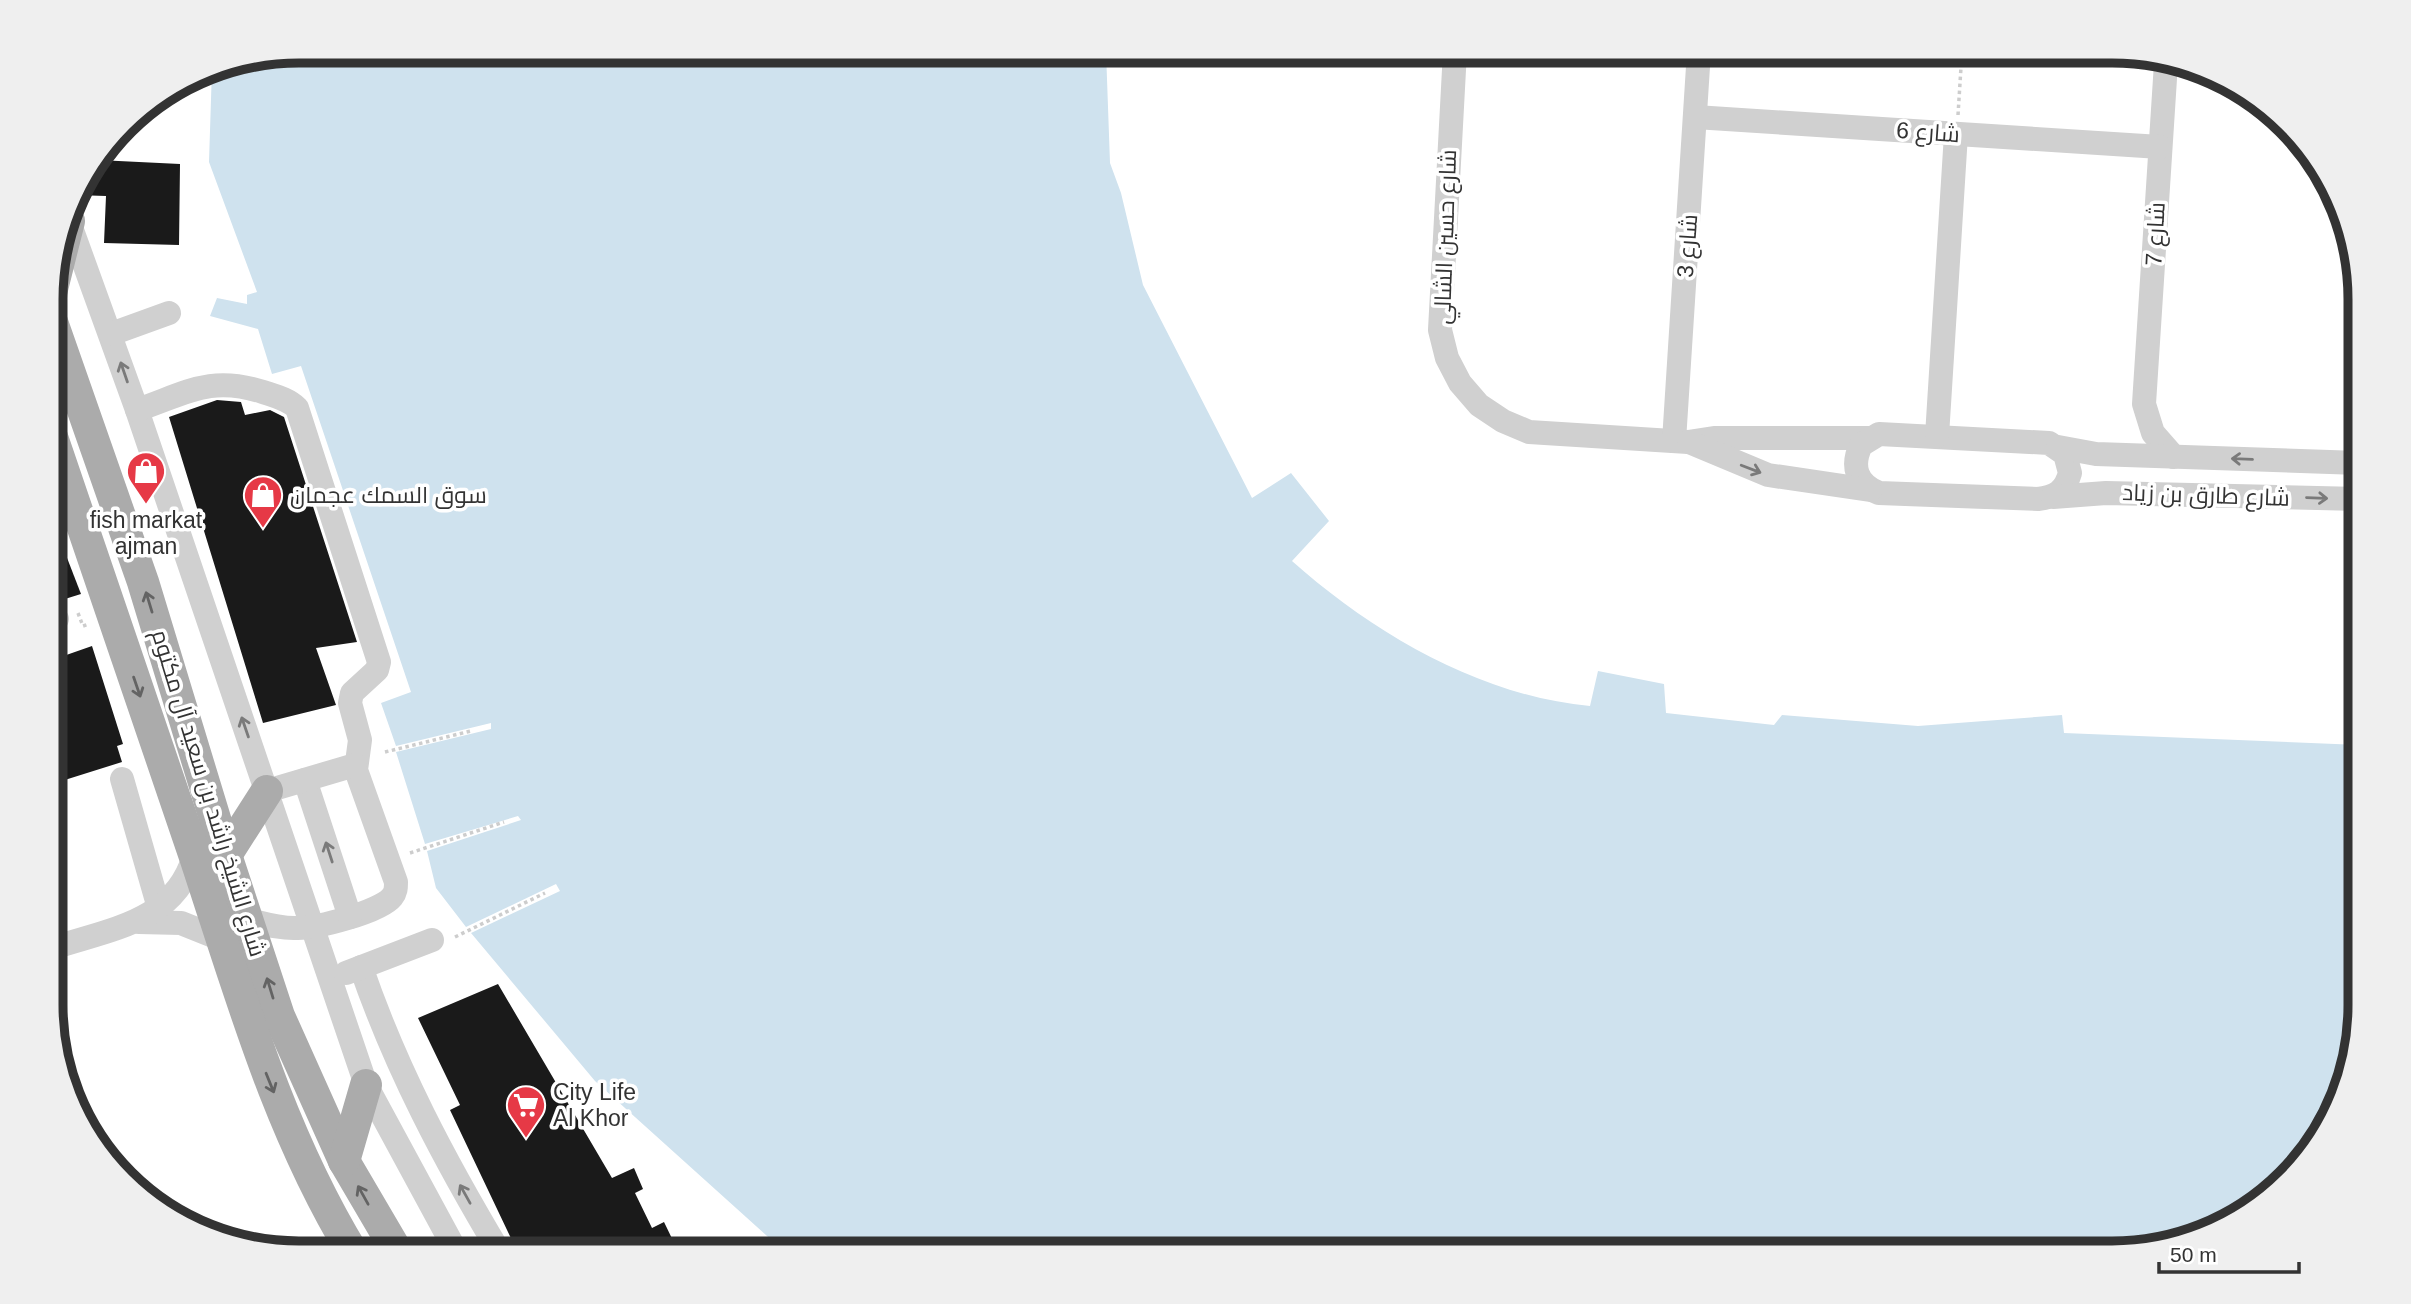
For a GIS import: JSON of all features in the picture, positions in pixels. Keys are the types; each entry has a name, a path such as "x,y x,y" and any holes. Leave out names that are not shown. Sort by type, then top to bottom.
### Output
{"main road":[{"name":"شارع الشيخ راشد بن سعيد آل مكتوم","path":"64,356 143,582 226,855 279,1016 344,1161 391,1241"},
{"name":"شارع الشيخ راشد بن سعيد آل مكتوم","path":"64,472 194,856 237,995 271,1086 310,1174 346,1241"},
{"path":"226,855 267,791"},
{"path":"344,1161 366,1085"}],"street":[{"name":"شارع حسين الشالي","path":"1454,63 1440,321 1447,358 1460,383 1479,405 1503,421 1529,432 1681,442 1714,438 1869,438 1879,434 1937,436"},
{"name":"شارع 3","path":"1681,442 1698,63"},
{"name":"شارع 7","path":"2114,455 2133,430 2144,404 2166,70"},
{"name":"شارع 6","path":"1695,117 2160,147"},
{"path":"1937,436 1956,134"},
{"path":"73,231 138,410 366,1085 450,1241"},
{"path":"111,334 169,313"},
{"path":"138,410 207,386 229,383 281,397 297,408 379,662 377,670 355,689 351,698 360,740 355,765 396,887 387,901 350,916 311,927 286,928 249,920"},
{"name":"شارع 7","path":"2144,404 2153,433 2174,457"},
{"name":"شارع طارق بن زياد","path":"1937,436 2039,442 2114,455 2348,463"},
{"path":"1869,438 1861,445 1855,465 1857,475 1870,490"},
{"name":"شارع حسين الشالي","path":"1681,442 1768,475 1870,490"},
{"path":"2053,497 2061,491 2070,473 2065,454 2058,447"},
{"name":"شارع طارق بن زياد","path":"1870,490 1888,494 2038,499 2097,493 2348,499"},
{"path":"267,791 355,765"},
{"path":"122,779 159,908"},
{"path":"305,779 350,916"},
{"path":"128,925 159,908 180,889 194,856"},
{"path":"63,945 128,925 164,920 181,923 221,939"},
{"path":"329,980 443,938"},
{"path":"361,967 400,1070 460,1185 493,1241"}],"path":[{"path":"1956,134 1961,63"},
{"path":"64,616 107,600"},
{"path":"64,618 83,626"},
{"path":"385,752 471,731"},
{"path":"410,853 504,822"},
{"path":"443,938 545,893"}],"water":[{"path":"283,64 1106,64 1110,163 1121,193 1143,285 1252,498 1291,473 1329,521 1292,561 1357,613 1430,657 1469,675 1549,700 1590,706 1598,671 1664,684 1666,713 1774,725 1782,715 1918,726 2062,715 2064,733 2348,745 2346,1036 2340,1066 2324,1110 2290,1161 2268,1183 2243,1201 2217,1217 2188,1228 2128,1240 772,1241 595,1081 471,933 560,891 556,884 466,927 436,888 427,851 521,820 518,816 425,844 396,752 491,729 491,723 396,746 381,703 411,692 301,366 272,374 258,329 210,316 217,298 247,304 247,295 257,292 209,162 212,80 238,71"}],"building":[{"path":"108,161 180,164 179,245 104,243 106,196 88,195"},
{"name":"سوق السمك عجمان","path":"217,400 241,402 245,415 270,410 284,417 357,642 316,648 336,705 263,723 169,417"},
{"path":"64,549 81,594 64,599"},
{"path":"92,646 123,744 117,746 122,762 63,780 63,656"},
{"name":"City Life Al Khor","path":"498,984 612,1178 634,1168 643,1189 635,1193 652,1228 664,1222 673,1241 512,1241 450,1110 460,1105 418,1018"}],"place":[{"name":"fish markat ajman","path":"146,505"},
{"name":"سوق السمك عجمان","path":"263,529"},
{"name":"City Life Al Khor","path":"526,1139"}]}
